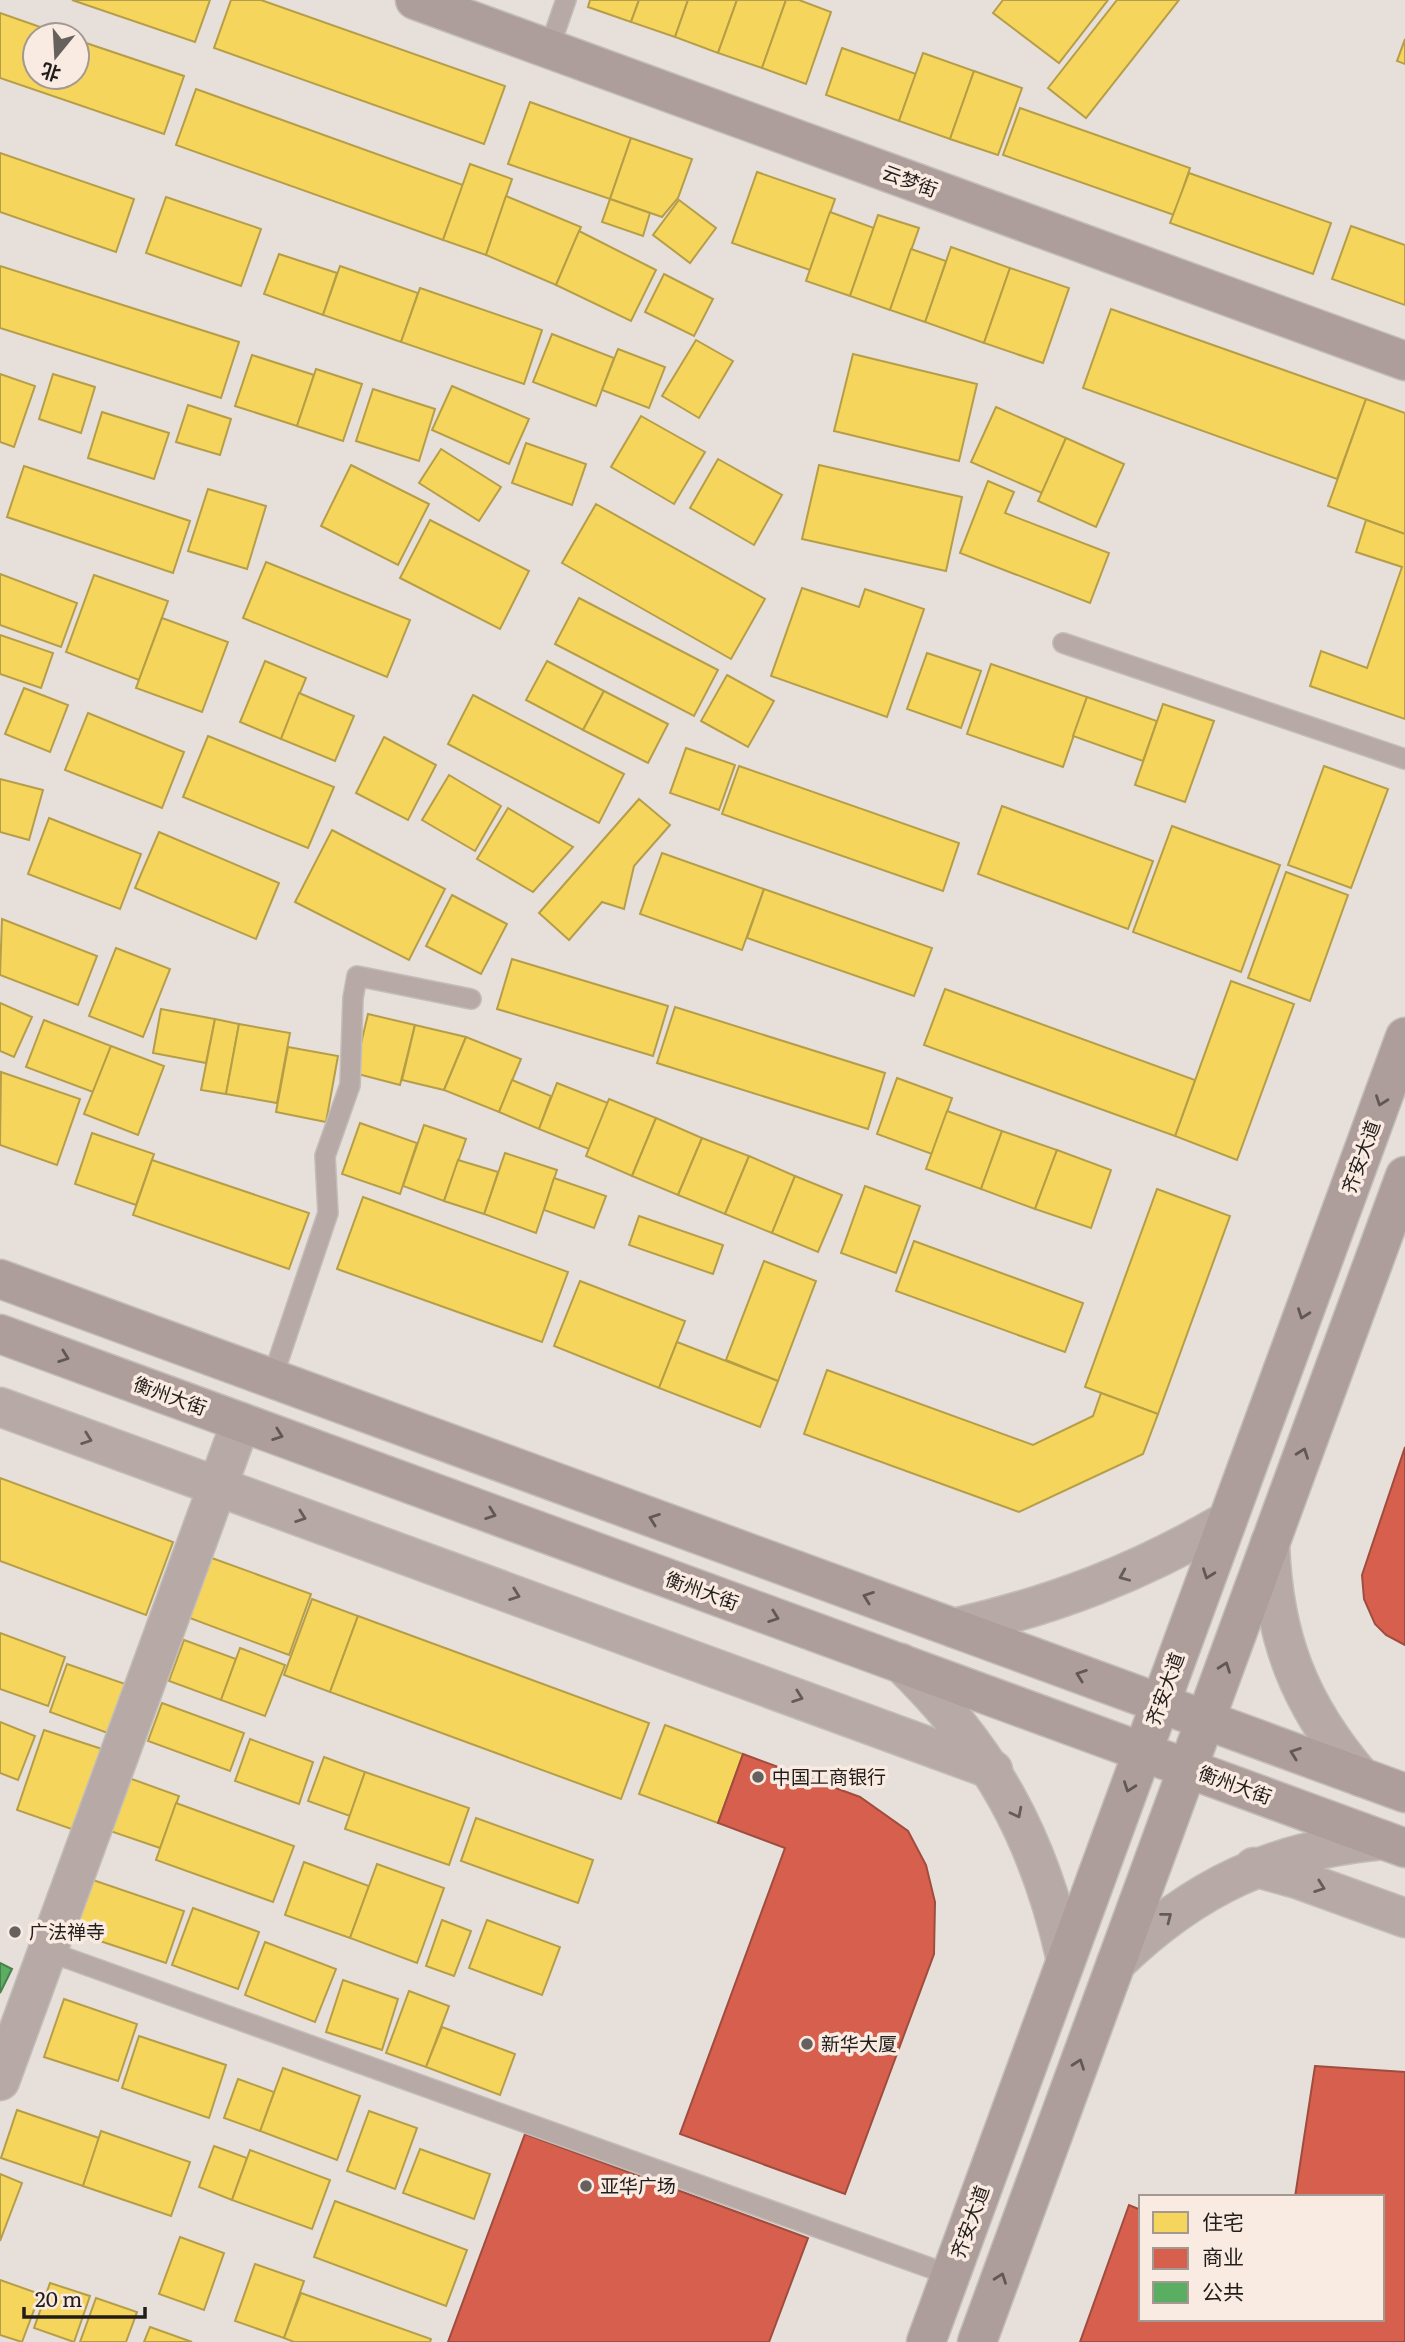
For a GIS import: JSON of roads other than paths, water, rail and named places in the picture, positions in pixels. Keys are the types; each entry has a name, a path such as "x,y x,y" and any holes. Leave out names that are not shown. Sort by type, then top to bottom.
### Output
{"main road":[{"name":"云梦街","path":"415,0 1405,361"},
{"name":"齐安大道","path":"926,2342 1405,1037"},
{"path":"977,2342 1270,1543 1394,1238 1405,1176"},
{"path":"0,1279 1405,1793"},
{"name":"衡州大街","path":"0,1334 1394,1844"}],"street":[{"path":"0,1407 993,1770"},
{"path":"0,2081 241,1422"},
{"path":"954,1628 1022,1613 1088,1591 1136,1571 1227,1521"},
{"path":"1270,1543 1271,1582 1289,1659 1318,1722 1361,1777"},
{"path":"901,1664 950,1714 993,1770 1038,1859 1055,1909 1066,1960"},
{"path":"1116,1963 1178,1908 1254,1867 1339,1844 1394,1844"},
{"path":"1254,1867 1297,1879 1405,1919"}],"lane":[{"path":"549,49 566,0"},
{"path":"1063,643 1405,759"},
{"path":"272,1379 328,1213 325,1156 350,1085 353,998 357,976 471,999"},
{"path":"47,1951 950,2275"}],"place":[{"name":"中国工商银行","path":"758,1777"},
{"name":"广法禅寺","path":"15,1932"},
{"name":"新华大厦","path":"807,2044"},
{"name":"亚华广场","path":"586,2186"}]}
